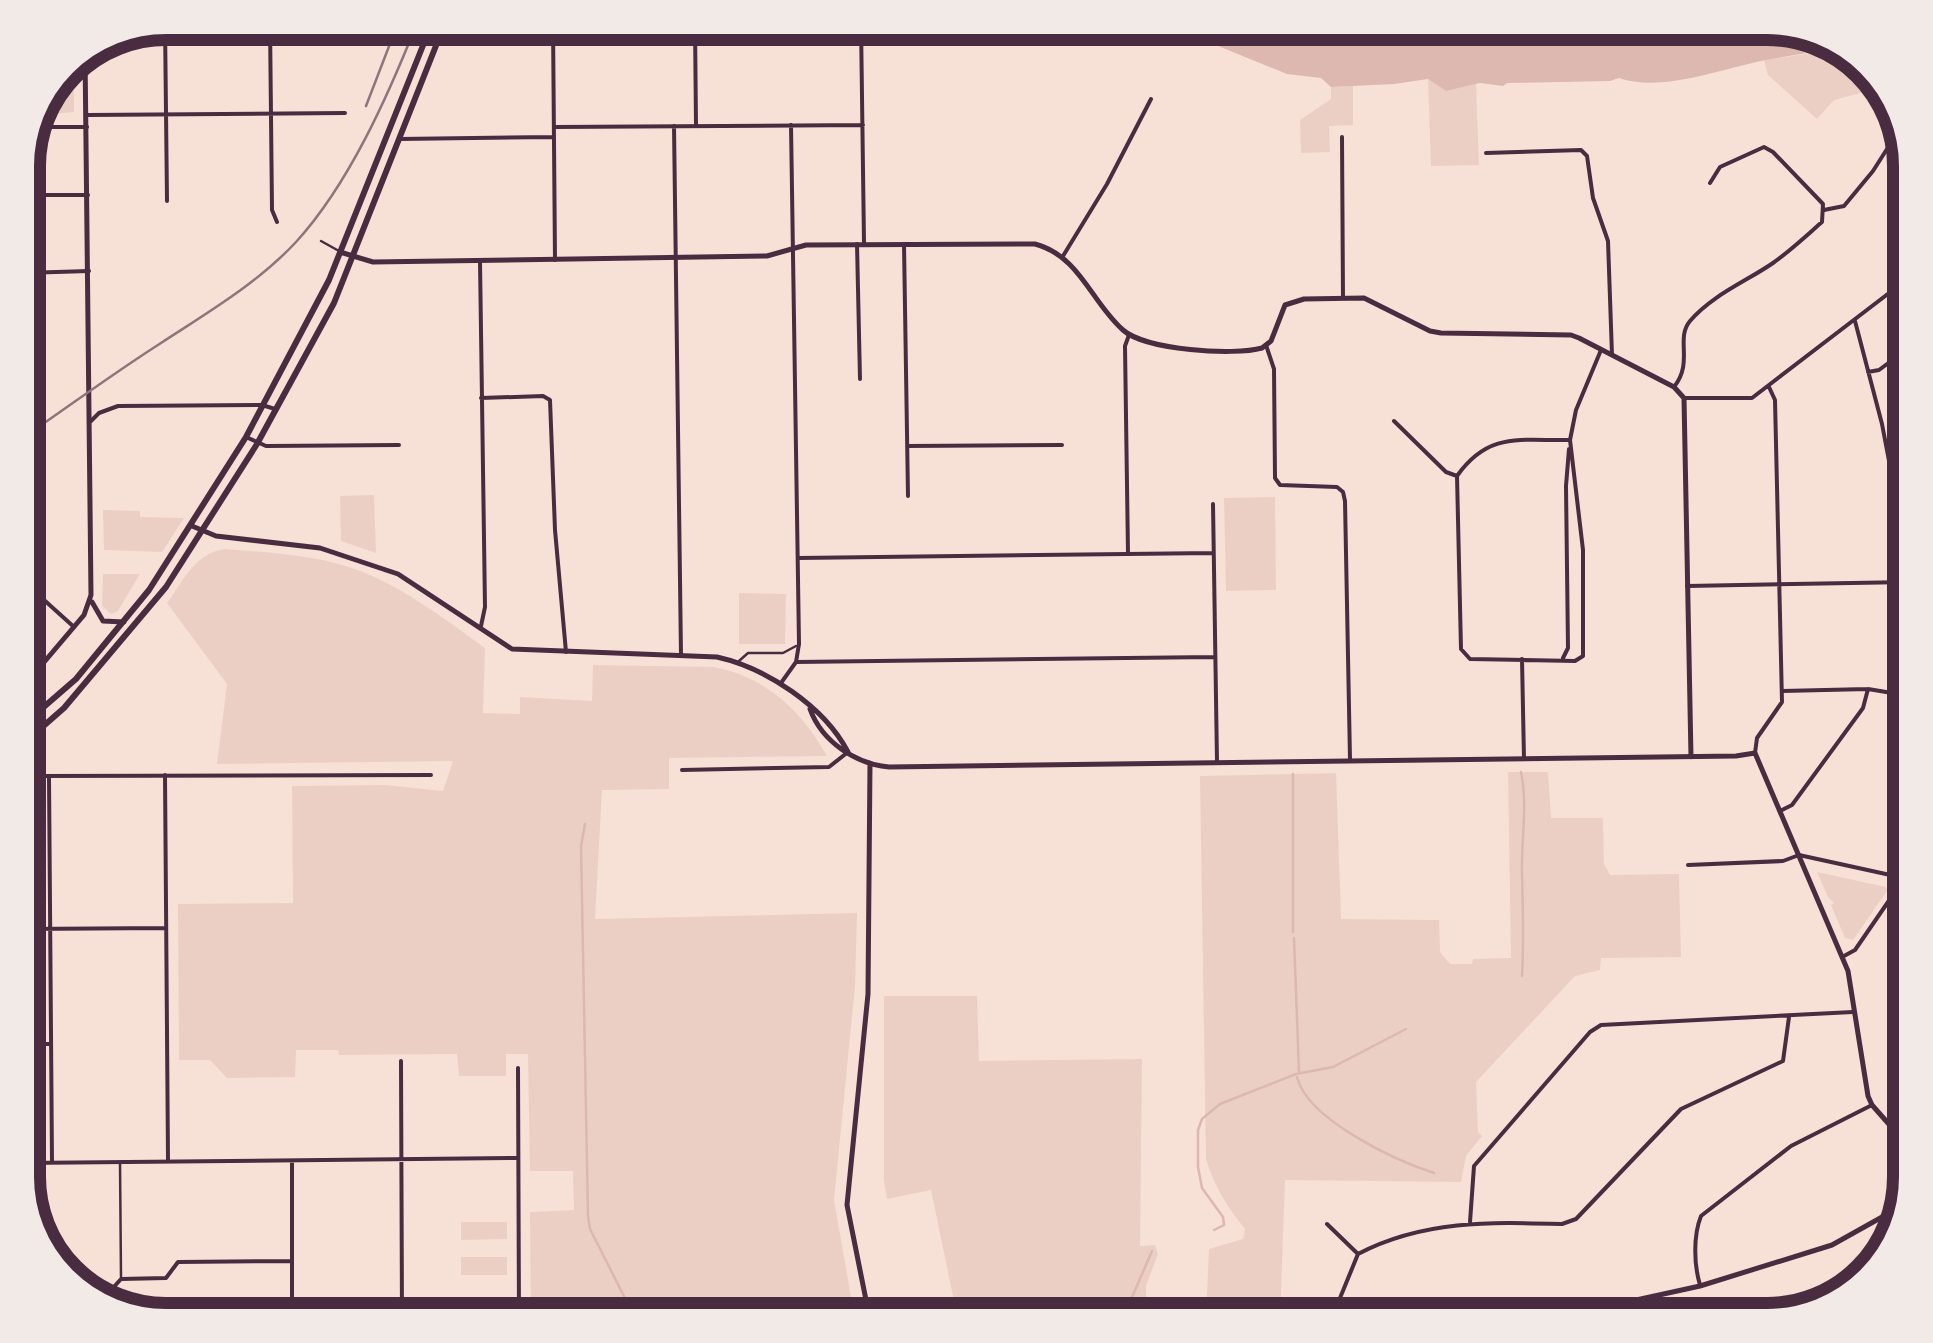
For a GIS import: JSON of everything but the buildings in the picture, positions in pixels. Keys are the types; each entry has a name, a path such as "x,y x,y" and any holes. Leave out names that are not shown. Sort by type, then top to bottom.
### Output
{"main road":[{"path":"40,711 62,693 156,580 246,437 306,329 425,40"},
{"path":"40,729 88,680 166,586 257,444 334,303 437,40"}],"street":[{"path":"166,40 167,201"},
{"path":"270,40 272,210 277,222"},
{"path":"553,40 554,260"},
{"path":"694,40 696,126"},
{"path":"860,379 861,40"},
{"path":"40,667 74,628 90,600 86,68"},
{"path":"1063,256 1151,99"},
{"path":"87,115 345,114"},
{"path":"554,127 863,125"},
{"path":"674,126 681,655"},
{"path":"781,684 796,662 799,644 792,126"},
{"path":"47,127 87,127"},
{"path":"1342,137 1343,298"},
{"path":"398,139 554,138"},
{"path":"1824,210 1844,206 1891,144"},
{"path":"1674,387 1686,366 1684,334 1692,318 1749,275 1772,264 1822,222 1823,204 1764,147 1720,168 1710,183"},
{"path":"1486,154 1581,150 1587,156 1593,198 1608,240 1612,354"},
{"path":"40,195 88,195"},
{"path":"340,252 373,262 480,261 767,256 806,246 860,244 1036,244 1063,256 1129,334 1183,350 1254,350 1266,346 1274,336 1282,309 1304,299 1370,299 1430,331 1571,335 1674,387 1684,398 1690,757"},
{"path":"904,244 908,496"},
{"path":"480,261 484,607 480,627"},
{"path":"40,272 89,271"},
{"path":"1684,398 1752,398 1893,291"},
{"path":"1855,321 1893,476"},
{"path":"1128,554 1125,346 1129,334"},
{"path":"1266,346 1274,369 1274,478 1280,485 1337,487 1346,501 1350,761"},
{"path":"1562,658 1568,648 1566,486 1572,421 1602,350"},
{"path":"1868,372 1879,370 1893,359"},
{"path":"1768,386 1775,400 1782,690 1781,708 1757,738 1755,753 1843,957 1872,1106 1893,1129"},
{"path":"481,398 543,396 550,400 555,530 566,652"},
{"path":"90,420 118,406 262,405 275,409"},
{"path":"1394,422 1446,472 1457,476"},
{"path":"246,437 257,444 399,445"},
{"path":"1570,440 1583,550 1585,653 1575,660 1474,660 1462,649 1457,476 1474,454 1491,444 1570,440"},
{"path":"907,446 1062,445"},
{"path":"1213,504 1217,762"},
{"path":"192,526 203,532 296,543 362,560 398,574 512,649 681,655 738,662 781,684 810,709 833,743 870,763 898,767 1755,753"},
{"path":"797,558 1213,553"},
{"path":"1687,586 1893,582"},
{"path":"40,597 74,628"},
{"path":"90,600 103,620 124,622"},
{"path":"796,662 1214,658"},
{"path":"1522,658 1524,759"},
{"path":"1782,690 1868,688 1893,693"},
{"path":"1780,812 1792,805 1863,708 1868,688"},
{"path":"682,770 829,767 848,752"},
{"path":"867,1303 847,1205 868,994 870,763"},
{"path":"165,775 168,1162"},
{"path":"40,776 431,775"},
{"path":"49,776 52,1162"},
{"path":"1688,865 1783,861 1799,855 1893,876"},
{"path":"1843,957 1855,950 1893,894"},
{"path":"40,929 166,928"},
{"path":"1470,1222 1474,1166 1600,1024 1854,1012"},
{"path":"1340,1303 1358,1254 1396,1236 1470,1222 1562,1224 1576,1218 1681,1110 1783,1061 1790,1018"},
{"path":"40,1044 51,1044"},
{"path":"401,1061 402,1303"},
{"path":"518,1068 519,1303"},
{"path":"1700,1286 1697,1227 1701,1216 1791,1146 1872,1106"},
{"path":"40,1162 518,1158"},
{"path":"292,1160 292,1303"},
{"path":"1622,1303 1700,1286 1832,1245 1887,1214"},
{"path":"1326,1224 1358,1254"},
{"path":"112,1291 121,1279 166,1278 178,1262 292,1261"}],"lane":[{"path":"320,241 340,252"},
{"path":"738,662 748,653 783,653 799,644"},
{"path":"120,1162 121,1279"}],"shaded area":[{"path":"1204,40 1767,40 1791,42 1819,52 1654,83 1619,78 1503,86 1480,83 1446,91 1428,79 1331,87 1321,78 1287,74"},
{"path":"1821,52 1850,71 1868,91 1834,100 1817,119 1768,75 1764,60"},
{"path":"1428,79 1446,91 1476,84 1479,165 1431,166"},
{"path":"74,81 74,112 51,114"},
{"path":"1353,86 1353,125 1329,126 1330,152 1301,153 1300,120 1331,99 1331,87"},
{"path":"374,495 376,553 341,541 340,496"},
{"path":"1275,497 1276,590 1226,591 1224,498"},
{"path":"103,510 140,511 140,517 184,518 162,552 104,550"},
{"path":"225,549 294,555 335,563 356,569 414,598 485,648 483,713 520,714 520,697 592,701 593,665 714,667 766,688 806,725 827,756 669,758 669,789 602,790 595,919 857,913 855,986 834,1200 852,1303 531,1303 530,1212 574,1210 573,1171 530,1171 528,1054 506,1054 506,1076 459,1076 457,1054 339,1055 338,1050 296,1050 295,1077 227,1078 210,1060 179,1060 178,904 293,903 292,786 385,785 443,791 453,761 217,764 227,684 167,603 198,562"},
{"path":"103,574 140,574 118,611 111,614 102,606"},
{"path":"739,593 786,594 785,644 739,644"},
{"path":"1508,772 1548,772 1551,818 1603,818 1604,864 1610,875 1679,874 1681,957 1601,958 1600,970 1575,976 1476,1082 1478,1132 1482,1136 1466,1156 1461,1182 1285,1180 1281,1303 1207,1303 1209,1249 1243,1239 1245,1229 1222,1196 1206,1159 1200,776 1336,773 1341,919 1439,920 1440,952 1450,964 1511,958"},
{"path":"1817,872 1886,887 1853,940 1845,938 1831,905 1834,903"},
{"path":"884,996 977,996 979,1061 1142,1059 1140,1246 1155,1245 1158,1254 1146,1286 1146,1303 954,1303 931,1190 887,1199"},
{"path":"461,1222 507,1222 507,1239 461,1240"},
{"path":"461,1257 507,1257 507,1275 461,1275"}],"waterway":[{"path":"1521,772 1522,976"},
{"path":"1293,774 1293,932"},
{"path":"585,824 581,846 588,1216 590,1229 627,1303"},
{"path":"1294,938 1299,1072"},
{"path":"1214,1230 1224,1225 1223,1217 1202,1188 1198,1167 1198,1130 1202,1119 1220,1104 1296,1074 1333,1067 1406,1029"},
{"path":"1297,1077 1304,1093 1334,1122 1376,1148 1434,1173"},
{"path":"1129,1303 1152,1251"}],"railway":[{"path":"366,106 391,40"},
{"path":"40,426 232,297 296,242 350,166 410,40"}]}
